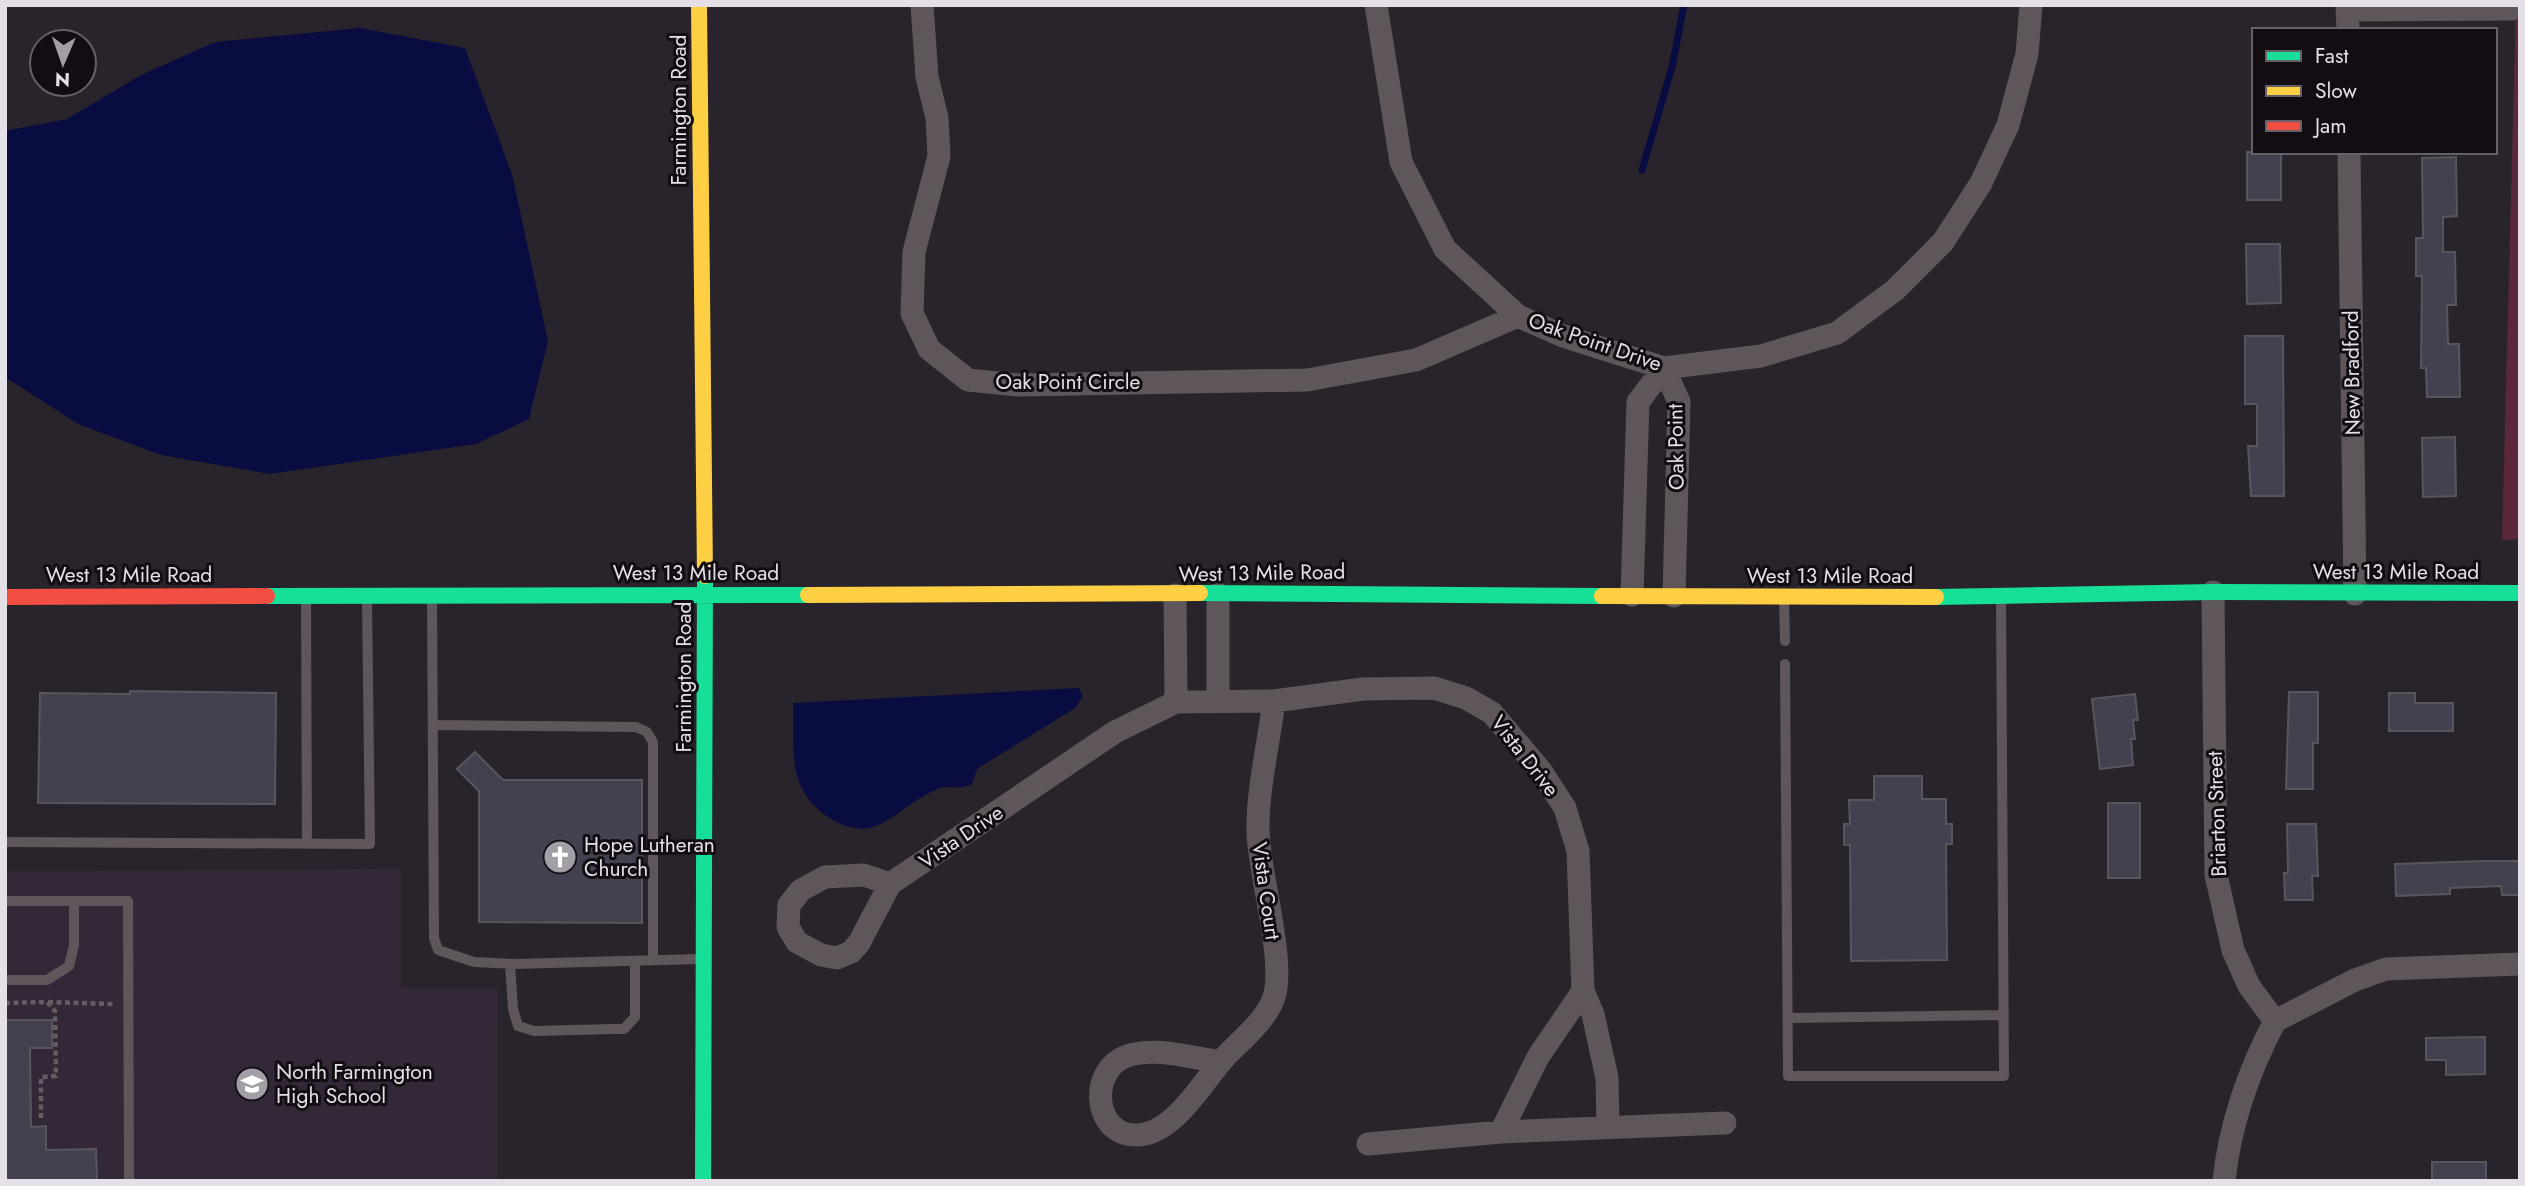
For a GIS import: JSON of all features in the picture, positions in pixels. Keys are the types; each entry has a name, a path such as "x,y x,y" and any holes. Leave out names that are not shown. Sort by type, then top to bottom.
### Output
{"street":[{"name":"Farmington Road","path":"699,5 705,594 703,1181"},
{"name":"Oak Point Circle","path":"922,5 927,76 937,118 939,156 914,252 912,313 929,349 968,380 1018,385 1307,380 1416,360 1518,316"},
{"name":"Oak Point Drive","path":"1377,5 1401,162 1445,249 1518,316 1563,336 1664,368 1762,356 1837,333 1895,290 1944,242 1981,183 2008,125 2027,54 2031,5"},
{"path":"2348,15 2512,9"},
{"name":"New Bradford","path":"2349,154 2355,594"},
{"name":"Oak Point","path":"1632,595 1638,402 1664,368 1679,402 1674,596"},
{"name":"West 13 Mile Road","path":"5,597 1218,594 1784,597 2213,592 2520,593"},
{"name":"Briarton Street","path":"2213,592 2217,875 2233,950 2249,986 2275,1021"},
{"path":"1218,594 1218,701"},
{"path":"1175,595 1176,702"},
{"name":"Vista Drive","path":"890,884 864,875 825,877 801,890 789,905 788,927 797,942 821,955 836,958 851,952 859,943 890,884 1115,732 1176,702 1274,701 1363,689 1434,688 1466,698 1492,713 1541,771 1565,808 1578,851 1583,991 1593,1014 1607,1078 1608,1127"},
{"name":"Vista Court","path":"1221,1062 1145,1051 1125,1056 1109,1066 1103,1076 1099,1099 1104,1115 1117,1129 1135,1135 1163,1126 1200,1091 1273,1000 1278,964 1258,832 1274,701"},
{"path":"2224,1181 2228,1141 2253,1063 2275,1021 2355,980 2386,969 2520,964"},
{"path":"1501,1132 1538,1057 1583,991"},
{"path":"1368,1144 1501,1132 1724,1123"}],"lane":[{"path":"5,842 370,844 367,595"},
{"path":"432,595 434,938 438,950 452,957 474,962 510,964 704,959"},
{"path":"306,596 307,844"},
{"path":"1785,664 1788,1076 2004,1076 2001,596"},
{"path":"1784,597 1784,640"},
{"path":"433,725 636,727 647,732 653,742 653,960"},
{"path":"5,901 128,901 129,1181"},
{"path":"5,980 47,980 69,966 74,945 74,902"},
{"path":"510,964 513,1009 518,1026 534,1031 624,1028 635,1017 635,961"},
{"path":"1788,1018 2004,1016"}],"path":[{"path":"41,1121 41,1077 57,1076 55,1011 47,1002"},
{"path":"5,1003 128,1004"}],"shaded area":[{"path":"2516,5 2520,5 2520,539 2502,540"},
{"path":"360,28 465,48 512,174 548,341 529,419 476,444 270,474 161,455 78,424 5,377 5,131 67,119 141,75 215,42"},
{"path":"1079,688 1083,696 1075,708 977,769 972,784 933,791 871,828 855,828 835,821 819,810 800,785 794,755 793,703"},
{"name":"North Farmington High School","path":"401,869 401,988 498,988 498,1181 5,1181 5,871"}],"building":[{"path":"2247,152 2281,154 2281,200 2247,200"},
{"path":"2456,157 2457,216 2443,217 2443,252 2455,252 2456,305 2447,305 2448,344 2459,344 2460,397 2427,397 2426,368 2421,368 2422,276 2416,276 2416,238 2423,238 2422,158"},
{"path":"2246,244 2280,244 2281,303 2247,304"},
{"path":"2245,336 2283,336 2284,496 2251,496 2248,446 2257,446 2257,404 2245,404"},
{"path":"2455,437 2456,496 2423,497 2422,438"},
{"path":"130,691 276,693 275,804 38,803 40,693 130,694"},
{"path":"2289,692 2318,692 2318,743 2313,743 2313,789 2286,789"},
{"path":"2389,693 2415,693 2415,703 2453,703 2453,731 2389,731"},
{"path":"2135,694 2138,720 2133,720 2133,765 2100,769 2092,699"},
{"name":"Hope Lutheran Church","path":"475,752 503,780 642,780 642,923 479,922 479,791 457,769"},
{"path":"1874,776 1922,776 1922,799 1946,799 1946,824 1952,824 1952,844 1946,844 1947,960 1851,961 1850,845 1844,845 1844,824 1850,824 1849,800 1874,800"},
{"path":"2108,803 2140,803 2140,878 2108,878"},
{"path":"2287,824 2316,824 2318,876 2312,876 2313,900 2285,900 2284,873 2288,873"},
{"path":"2520,861 2520,895 2502,895 2501,886 2450,888 2450,894 2396,896 2395,864"},
{"path":"5,1020 52,1020 52,1048 30,1048 31,1127 46,1126 46,1150 96,1149 97,1181 5,1181"},
{"path":"2485,1037 2485,1074 2446,1075 2446,1060 2426,1060 2426,1038"},
{"path":"2432,1162 2486,1162 2486,1181 2432,1181"}],"waterway":[{"path":"1642,170 1672,67 1684,5"}],"traffic: fast":[{"path":"703,1181 705,576"},
{"path":"1936,597 2213,592 2520,593"},
{"path":"1200,593 1602,596"},
{"path":"267,596 808,595"}],"traffic: slow":[{"path":"699,5 705,576"},
{"path":"808,595 1200,593"},
{"path":"1602,596 1936,597"}],"traffic: jam":[{"path":"5,597 267,596"}],"place":[{"name":"Hope Lutheran Church","path":"560,857"},
{"name":"North Farmington High School","path":"252,1084"}]}
